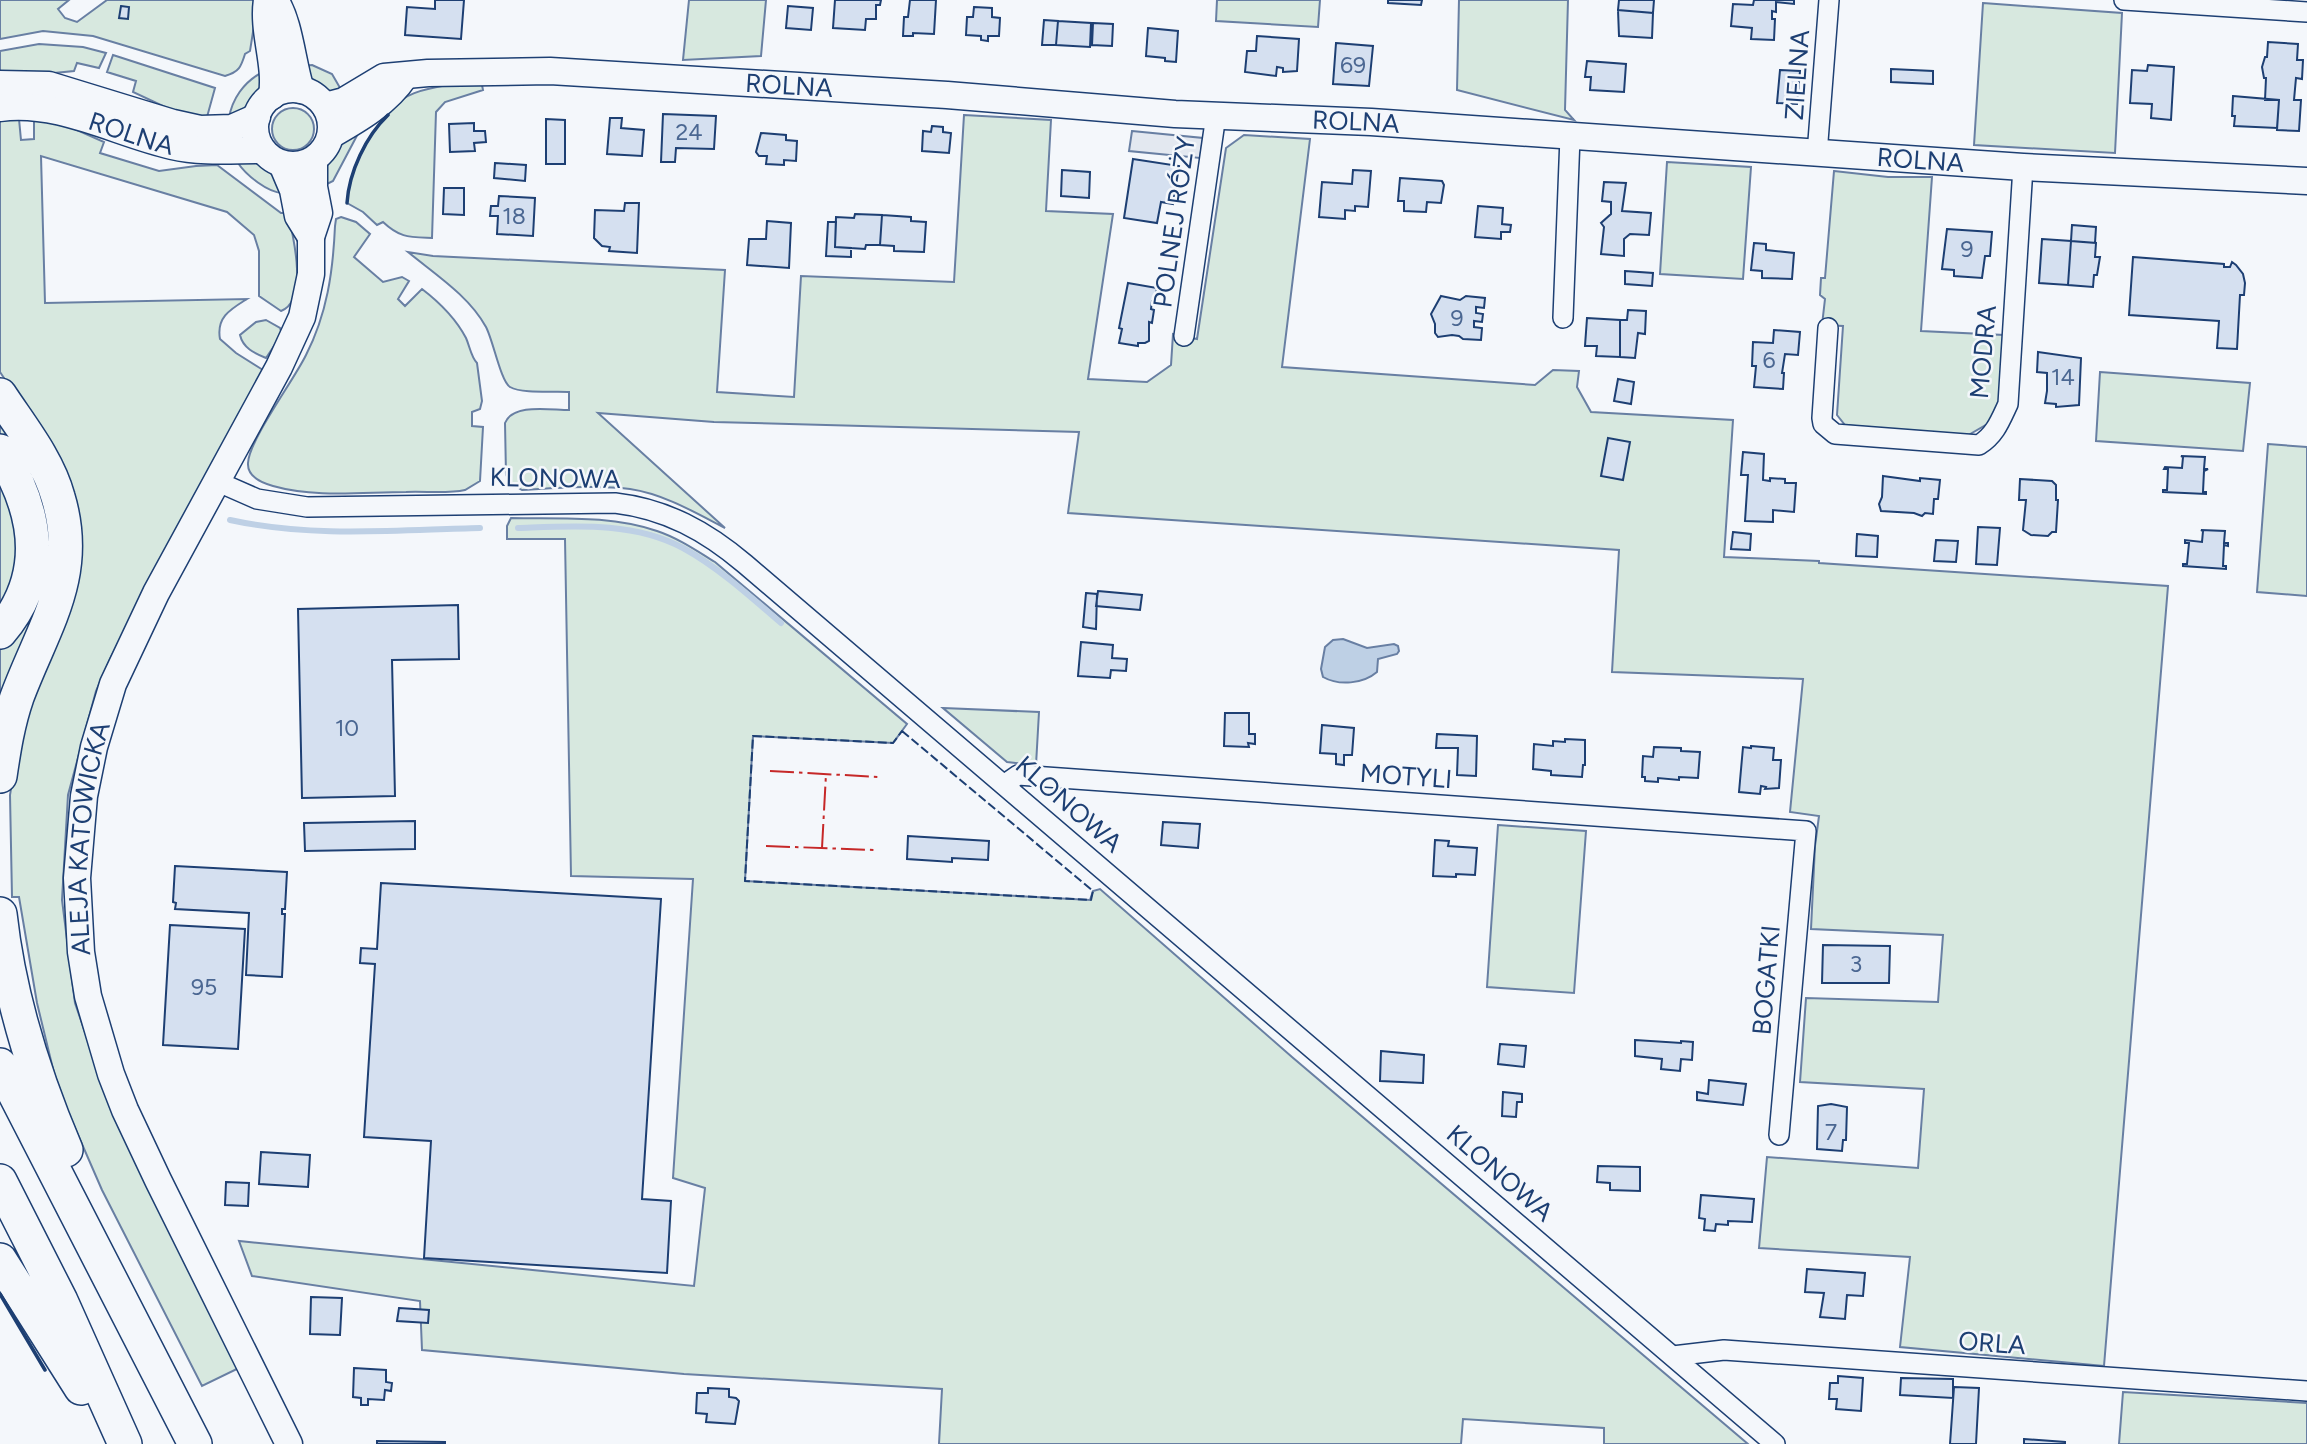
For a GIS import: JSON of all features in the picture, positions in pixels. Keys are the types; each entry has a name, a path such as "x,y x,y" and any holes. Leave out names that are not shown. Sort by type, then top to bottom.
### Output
{"highway":[{"path":"0,395 35,447 58,496 66,550 64,577 55,606 17,698 6,736 0,776"},
{"path":"0,451 12,469 28,506 33,556 23,595 14,614 0,632"},
{"path":"0,914 19,1018 39,1084 80,1183 111,1278"},
{"path":"0,1065 195,1444"},
{"path":"0,1181 61,1301 125,1444"},
{"path":"0,1260 115,1444"}],"street":[{"path":"267,0 264,19 274,79 256,138 272,157"},
{"path":"275,0 282,10 301,90 315,96 330,115 331,135 323,152 314,160"},
{"name":"ZIELNA","path":"1817,154 1829,0"},
{"path":"2124,0 2307,12"},
{"name":"ROLNA","path":"325,106 344,101 384,77 428,73 551,71 947,95 1175,114 1324,119 2023,167 2307,181"},
{"path":"331,135 364,117 396,89 405,76"},
{"name":"ROLNA","path":"0,84 49,85 200,129 232,128 281,91 301,90"},
{"name":"ROLNA","path":"0,108 43,108 183,148 272,157 299,165 314,160"},
{"name":"POLNEJ RÓŻY","path":"1184,336 1216,115"},
{"path":"1563,318 1570,137"},
{"name":"ALEJA KATOWICKA","path":"272,157 293,190 298,216 311,237"},
{"name":"ALEJA KATOWICKA","path":"289,1444 125,1110 107,1062 91,1006 77,911 80,820 103,715 134,637 296,335 308,295 311,237 319,213 314,187 314,160"},
{"name":"MODRA","path":"1828,328 1822,418 1823,424 1835,434 1979,445 1989,439 1998,427 2008,404 2023,167"},
{"name":"KLONOWA","path":"216,481 257,499 286,505 601,502 630,505 690,524 724,547 1005,784 1775,1444"},
{"name":"MOTYLI","path":"1005,784 1018,775 1806,831"},
{"name":"BOGATKI","path":"1779,1135 1806,831"},
{"name":"ORLA","path":"1673,1356 1724,1350 2307,1391"}],"shaded area":[{"path":"0,0 69,0 58,9 65,18 77,22 107,0 254,0 256,13 250,51 245,54 236,71 225,76 93,36 43,31 0,39"},
{"path":"689,0 766,0 761,56 683,60"},
{"path":"1217,0 1320,0 1318,27 1216,21"},
{"path":"1459,0 1568,0 1565,110 1574,120 1457,90"},
{"path":"1983,3 2122,13 2115,153 1974,145"},
{"path":"39,44 83,47 106,53 99,68 77,63 74,71 0,75 0,51"},
{"path":"113,55 215,88 207,117 182,115 133,92 136,81 107,72"},
{"path":"312,65 332,74 343,93 327,93 316,89 301,66"},
{"path":"261,73 256,103 246,111 229,118 240,92 249,81"},
{"path":"447,85 482,85 483,90 445,102 436,112 432,238 405,236 383,222 377,225 363,212 347,203 351,179 366,144 388,115 386,111 414,93"},
{"path":"293,108 308,114 314,129 308,144 293,150 278,144 272,129 278,114"},
{"path":"0,115 19,119 21,140 34,139 34,115 50,118 104,142 100,153 159,171 217,165 281,213 288,213 295,251 295,295 290,305 281,311 259,296 259,251 254,235 227,212 41,156 45,303 247,299 226,314 220,325 220,339 263,370 111,657 96,691 68,795 62,900 75,1003 98,1070 241,1367 202,1386 102,1190 68,1112 54,1073 37,1003 19,897 12,897 10,795 20,733 72,599 41,434 0,372"},
{"path":"964,115 1051,120 1046,211 1113,214 1088,379 1147,382 1171,365 1173,334 1197,339 1226,148 1244,135 1310,139 1282,367 1535,385 1553,370 1579,371 1577,387 1591,412 1733,420 1724,557 1819,561 2168,586 2104,1366 1900,1347 1910,1257 1759,1248 1767,1157 1918,1168 1924,1089 1800,1082 1806,998 1938,1002 1943,935 1811,929 1819,816 1790,812 1803,679 1612,672 1619,550 1068,513 1079,432 714,422 598,413 725,528 643,491 603,487 522,490 512,484 506,475 505,423 509,417 524,410 569,410 569,392 530,391 510,387 503,377 489,333 471,305 408,252 433,256 725,270 717,392 794,397 801,276 954,282"},
{"path":"361,128 333,181 321,187 325,167 333,152"},
{"path":"1132,131 1203,138 1200,158 1129,151"},
{"path":"254,161 272,174 283,193 258,182 238,163"},
{"path":"1667,162 1751,167 1743,279 1660,274"},
{"path":"1834,171 1888,177 1932,177 1921,331 2004,335 2000,404 1989,423 1965,437 1845,425 1837,415 1843,326 1822,325 1825,299 1820,295 1821,278 1825,278"},
{"path":"341,217 356,222 370,234 354,257 383,282 402,277 409,281 398,299 405,306 422,289 447,311 466,338 477,363 482,401 480,409 472,412 472,426 483,427 480,481 465,490 339,494 305,492 269,485 256,479 248,468 250,453 256,440 300,366 319,324 330,276 336,219"},
{"path":"266,320 280,328 282,334 266,358 246,347 240,335 256,322"},
{"path":"2100,372 2250,383 2243,451 2096,441"},
{"path":"0,411 46,492 54,568 0,721 0,647 23,621 19,462 0,434"},
{"path":"2268,444 2307,447 2307,596 2257,592"},
{"path":"0,474 11,499 19,562 0,611"},
{"path":"511,518 621,522 657,531 680,541 715,562 907,724 893,743 753,736 745,881 1090,900 1093,891 1100,889 1292,1057 1748,1444 1604,1444 1604,1428 1463,1419 1461,1444 939,1444 942,1389 684,1374 422,1350 420,1301 252,1276 239,1241 694,1286 705,1188 673,1178 693,879 571,876 565,539 507,539 507,526"},
{"path":"943,708 1039,712 1036,765 1007,762"},
{"path":"1498,825 1586,831 1574,993 1487,987"},
{"path":"2123,1392 2307,1403 2307,1444 2119,1444"}],"water":[{"path":"1343,639 1367,648 1394,644 1399,651 1378,659 1377,672 1365,679 1336,682 1323,677 1321,669 1325,647 1333,640"}],"building":[{"path":"435,0 464,0 461,39 405,35 407,7 435,9"},
{"path":"835,0 881,0 880,5 876,5 876,19 866,19 865,30 833,28"},
{"path":"910,0 936,0 934,34 913,33 913,36 903,36 904,17 908,17"},
{"path":"1388,0 1422,0 1421,5 1388,3"},
{"path":"1619,0 1654,0 1653,13 1618,10"},
{"path":"1754,0 1794,0 1794,4 1776,2 1776,12 1772,11 1772,19 1775,19 1774,40 1751,39 1752,28 1731,26 1733,4 1753,5"},
{"path":"121,6 129,7 128,19 119,18"},
{"path":"788,6 813,8 811,30 786,28"},
{"path":"974,7 992,8 992,17 1000,18 999,36 988,36 988,41 981,40 981,36 966,35 967,17 973,17"},
{"path":"1618,10 1653,13 1652,38 1619,36"},
{"path":"1044,20 1058,21 1056,45 1042,45"},
{"path":"1058,21 1091,23 1090,47 1056,45"},
{"path":"1093,23 1113,24 1112,46 1092,45"},
{"path":"1148,28 1178,31 1176,62 1146,56"},
{"path":"1257,36 1299,39 1297,71 1283,72 1283,68 1277,67 1276,76 1245,72 1247,51 1256,51"},
{"path":"2268,42 2298,44 2297,60 2303,60 2302,79 2296,78 2294,100 2301,100 2299,131 2277,130 2279,100 2265,100 2266,78 2262,67 2267,57"},
{"path":"1336,43 1373,46 1369,86 1333,84"},
{"path":"1587,61 1626,64 1624,92 1590,90 1591,77 1585,77"},
{"path":"2148,65 2174,67 2171,120 2151,118 2152,104 2130,103 2132,70 2147,71"},
{"path":"1891,69 1933,71 1933,84 1891,82"},
{"path":"1780,70 1800,71 1797,104 1777,103"},
{"path":"2233,96 2279,100 2277,128 2234,126"},
{"path":"663,114 716,116 714,149 676,148 675,162 661,162"},
{"path":"610,118 622,118 621,128 644,130 642,156 607,154"},
{"path":"546,119 565,120 565,164 546,164"},
{"path":"474,123 474,131 485,131 486,142 474,143 475,151 450,152 449,124"},
{"path":"932,126 943,127 943,132 951,133 949,153 922,151 923,131 931,132"},
{"path":"761,133 786,135 786,140 797,141 796,161 784,160 784,165 766,164 767,156 759,156 756,152"},
{"path":"1133,159 1179,166 1173,204 1161,202 1157,223 1124,218"},
{"path":"495,163 526,165 525,181 494,178"},
{"path":"1062,170 1090,172 1089,198 1061,196"},
{"path":"1353,170 1371,171 1368,207 1355,206 1355,211 1345,210 1345,219 1319,217 1322,182 1352,184"},
{"path":"1400,178 1442,181 1444,185 1441,203 1427,202 1426,212 1404,211 1404,201 1398,201"},
{"path":"1604,182 1626,183 1622,211 1651,213 1649,235 1630,234 1624,239 1624,256 1601,254 1604,227 1601,223 1611,214 1611,202 1602,201"},
{"path":"444,188 464,188 464,215 443,214"},
{"path":"499,196 535,198 533,236 497,234 498,216 490,216 491,206 498,206"},
{"path":"625,203 639,203 637,253 609,251 610,247 602,246 594,238 595,210 624,211"},
{"path":"1478,206 1503,208 1502,224 1511,225 1510,232 1501,232 1501,239 1475,237"},
{"path":"855,214 882,215 880,245 866,245 865,249 835,247 836,217 854,218"},
{"path":"882,215 911,217 911,221 926,222 924,252 894,251 894,246 880,245"},
{"path":"767,221 791,223 789,268 747,265 749,239 766,239"},
{"path":"828,222 836,222 835,247 851,248 851,257 826,256"},
{"path":"2072,225 2096,227 2095,243 2071,241"},
{"path":"1947,229 1992,232 1990,256 1985,256 1982,278 1954,276 1954,270 1942,269"},
{"path":"2042,239 2071,241 2068,285 2039,283"},
{"path":"2071,241 2096,243 2095,257 2100,257 2093,287 2068,285"},
{"path":"1754,243 1766,244 1766,250 1794,253 1792,279 1762,278 1762,271 1751,270"},
{"path":"2133,257 2224,264 2224,267 2230,267 2232,262 2236,265 2243,274 2245,283 2244,295 2240,295 2237,349 2217,348 2219,321 2129,315"},
{"path":"1625,271 1653,273 1652,286 1625,284"},
{"path":"1128,283 1157,288 1155,301 1152,301 1151,309 1154,310 1152,323 1149,322 1149,341 1138,343 1138,346 1119,343 1122,329 1119,328"},
{"path":"1441,296 1460,300 1466,296 1485,298 1484,308 1476,307 1476,313 1483,314 1482,322 1474,321 1474,327 1482,328 1481,340 1452,335 1438,337 1431,314"},
{"path":"1628,310 1646,311 1645,334 1638,333 1635,358 1620,357 1620,320 1627,320"},
{"path":"1587,318 1620,320 1620,357 1596,356 1597,346 1585,346"},
{"path":"1774,330 1800,332 1798,355 1785,354 1783,389 1754,387 1756,366 1752,366 1753,342 1773,343"},
{"path":"2038,352 2081,358 2079,405 2056,407 2056,404 2045,403 2047,373 2037,372"},
{"path":"1618,379 1634,382 1631,404 1614,401"},
{"path":"1608,438 1630,442 1623,480 1601,476"},
{"path":"1743,452 1764,454 1763,480 1785,479 1785,483 1796,483 1794,512 1773,510 1773,522 1745,521 1748,475 1741,475"},
{"path":"2181,456 2205,457 2204,469 2208,469 2204,471 2203,492 2206,494 2163,492 2167,490 2168,469 2164,469 2165,467 2182,468"},
{"path":"1883,476 1920,481 1920,478 1940,480 1933,514 1925,513 1922,516 1881,511 1879,504"},
{"path":"2020,479 2052,481 2056,485 2056,532 2048,536 2031,535 2023,530 2026,500 2019,500"},
{"path":"1978,527 2000,528 1997,565 1976,564"},
{"path":"2201,530 2225,531 2224,543 2228,543 2228,546 2224,545 2223,566 2226,566 2226,569 2183,566 2187,564 2189,543 2185,543 2185,540 2202,542"},
{"path":"1733,532 1751,534 1750,550 1731,549"},
{"path":"1857,534 1878,536 1877,557 1856,556"},
{"path":"1936,540 1958,541 1956,562 1934,561"},
{"path":"1098,591 1142,595 1140,610 1096,606"},
{"path":"1086,593 1097,594 1096,629 1083,627"},
{"path":"458,605 459,659 392,660 395,796 302,798 298,609"},
{"path":"1081,642 1113,645 1112,658 1127,659 1126,671 1111,670 1110,678 1078,676"},
{"path":"1225,713 1249,713 1249,734 1255,734 1255,744 1248,743 1249,747 1224,746"},
{"path":"1322,725 1354,728 1352,755 1344,755 1344,765 1336,764 1336,754 1320,753"},
{"path":"1437,734 1477,736 1476,776 1457,775 1458,748 1436,748"},
{"path":"1565,739 1585,740 1582,777 1551,775 1551,771 1533,769 1534,744 1553,746 1553,741 1565,742"},
{"path":"1654,747 1700,752 1698,778 1658,778 1658,782 1645,781 1645,777 1642,777 1643,756 1653,757"},
{"path":"1743,747 1774,748 1773,760 1781,760 1779,788 1765,789 1766,787 1761,786 1760,794 1739,792"},
{"path":"415,821 415,849 305,851 304,823"},
{"path":"1163,822 1200,824 1198,848 1161,845"},
{"path":"908,836 989,841 988,860 952,858 952,862 907,859"},
{"path":"1435,840 1449,841 1448,846 1477,848 1475,875 1433,876"},
{"path":"175,866 287,872 285,909 282,909 282,914 285,914 282,977 246,975 249,913 175,909"},
{"path":"381,883 661,899 642,1199 671,1201 667,1273 424,1258 431,1141 364,1137 375,964 360,963 361,948 377,949"},
{"path":"170,925 245,929 238,1049 163,1045"},
{"path":"1823,945 1890,946 1889,983 1822,983"},
{"path":"1635,1040 1693,1042 1692,1060 1681,1059 1680,1071 1661,1069 1662,1059 1635,1056"},
{"path":"1500,1044 1526,1046 1524,1067 1498,1064"},
{"path":"1381,1051 1424,1055 1423,1083 1380,1081"},
{"path":"1709,1080 1746,1084 1743,1105 1697,1100 1697,1092 1708,1094"},
{"path":"1503,1092 1522,1094 1522,1102 1517,1102 1516,1117 1502,1116"},
{"path":"1831,1104 1847,1107 1846,1140 1843,1140 1842,1151 1817,1149 1818,1106"},
{"path":"261,1152 310,1155 308,1187 259,1184"},
{"path":"1598,1166 1640,1167 1640,1191 1610,1190 1610,1183 1597,1182"},
{"path":"226,1182 249,1183 248,1206 225,1205"},
{"path":"1701,1195 1754,1199 1752,1222 1728,1221 1728,1225 1716,1224 1715,1231 1704,1230 1705,1219 1699,1218"},
{"path":"1807,1269 1865,1273 1863,1296 1847,1295 1845,1319 1820,1317 1824,1293 1805,1292"},
{"path":"311,1297 342,1298 340,1335 310,1334"},
{"path":"399,1308 429,1310 428,1323 397,1321"},
{"path":"354,1368 386,1370 386,1382 392,1383 391,1391 385,1390 384,1400 368,1399 368,1405 361,1405 361,1398 353,1397"},
{"path":"1838,1376 1863,1378 1861,1411 1836,1409 1837,1399 1829,1399 1830,1383 1838,1383"},
{"path":"1901,1378 1953,1379 1953,1398 1900,1395"},
{"path":"1954,1387 1979,1388 1976,1444 1950,1444"},
{"path":"708,1388 729,1389 729,1397 739,1401 735,1424 706,1422 707,1414 696,1413 697,1393 708,1393"},
{"path":"2024,1439 2065,1442 2065,1444 2024,1444"},
{"path":"377,1441 445,1442 445,1444 377,1444"}],"waterway":[{"path":"230,520 261,526 323,531 480,528"},
{"path":"518,528 602,527 664,539 709,564 781,623"}],"fence":[{"path":"902,731 1093,891 1091,900 745,881 753,736 893,743 902,731"}],"wall":[{"path":"347,203 351,179 360,155 388,115"},
{"path":"0,1294 45,1370"}],"power":[{"path":"770,771 879,777"},
{"path":"822,848 826,774"},
{"path":"766,846 875,850"}]}
